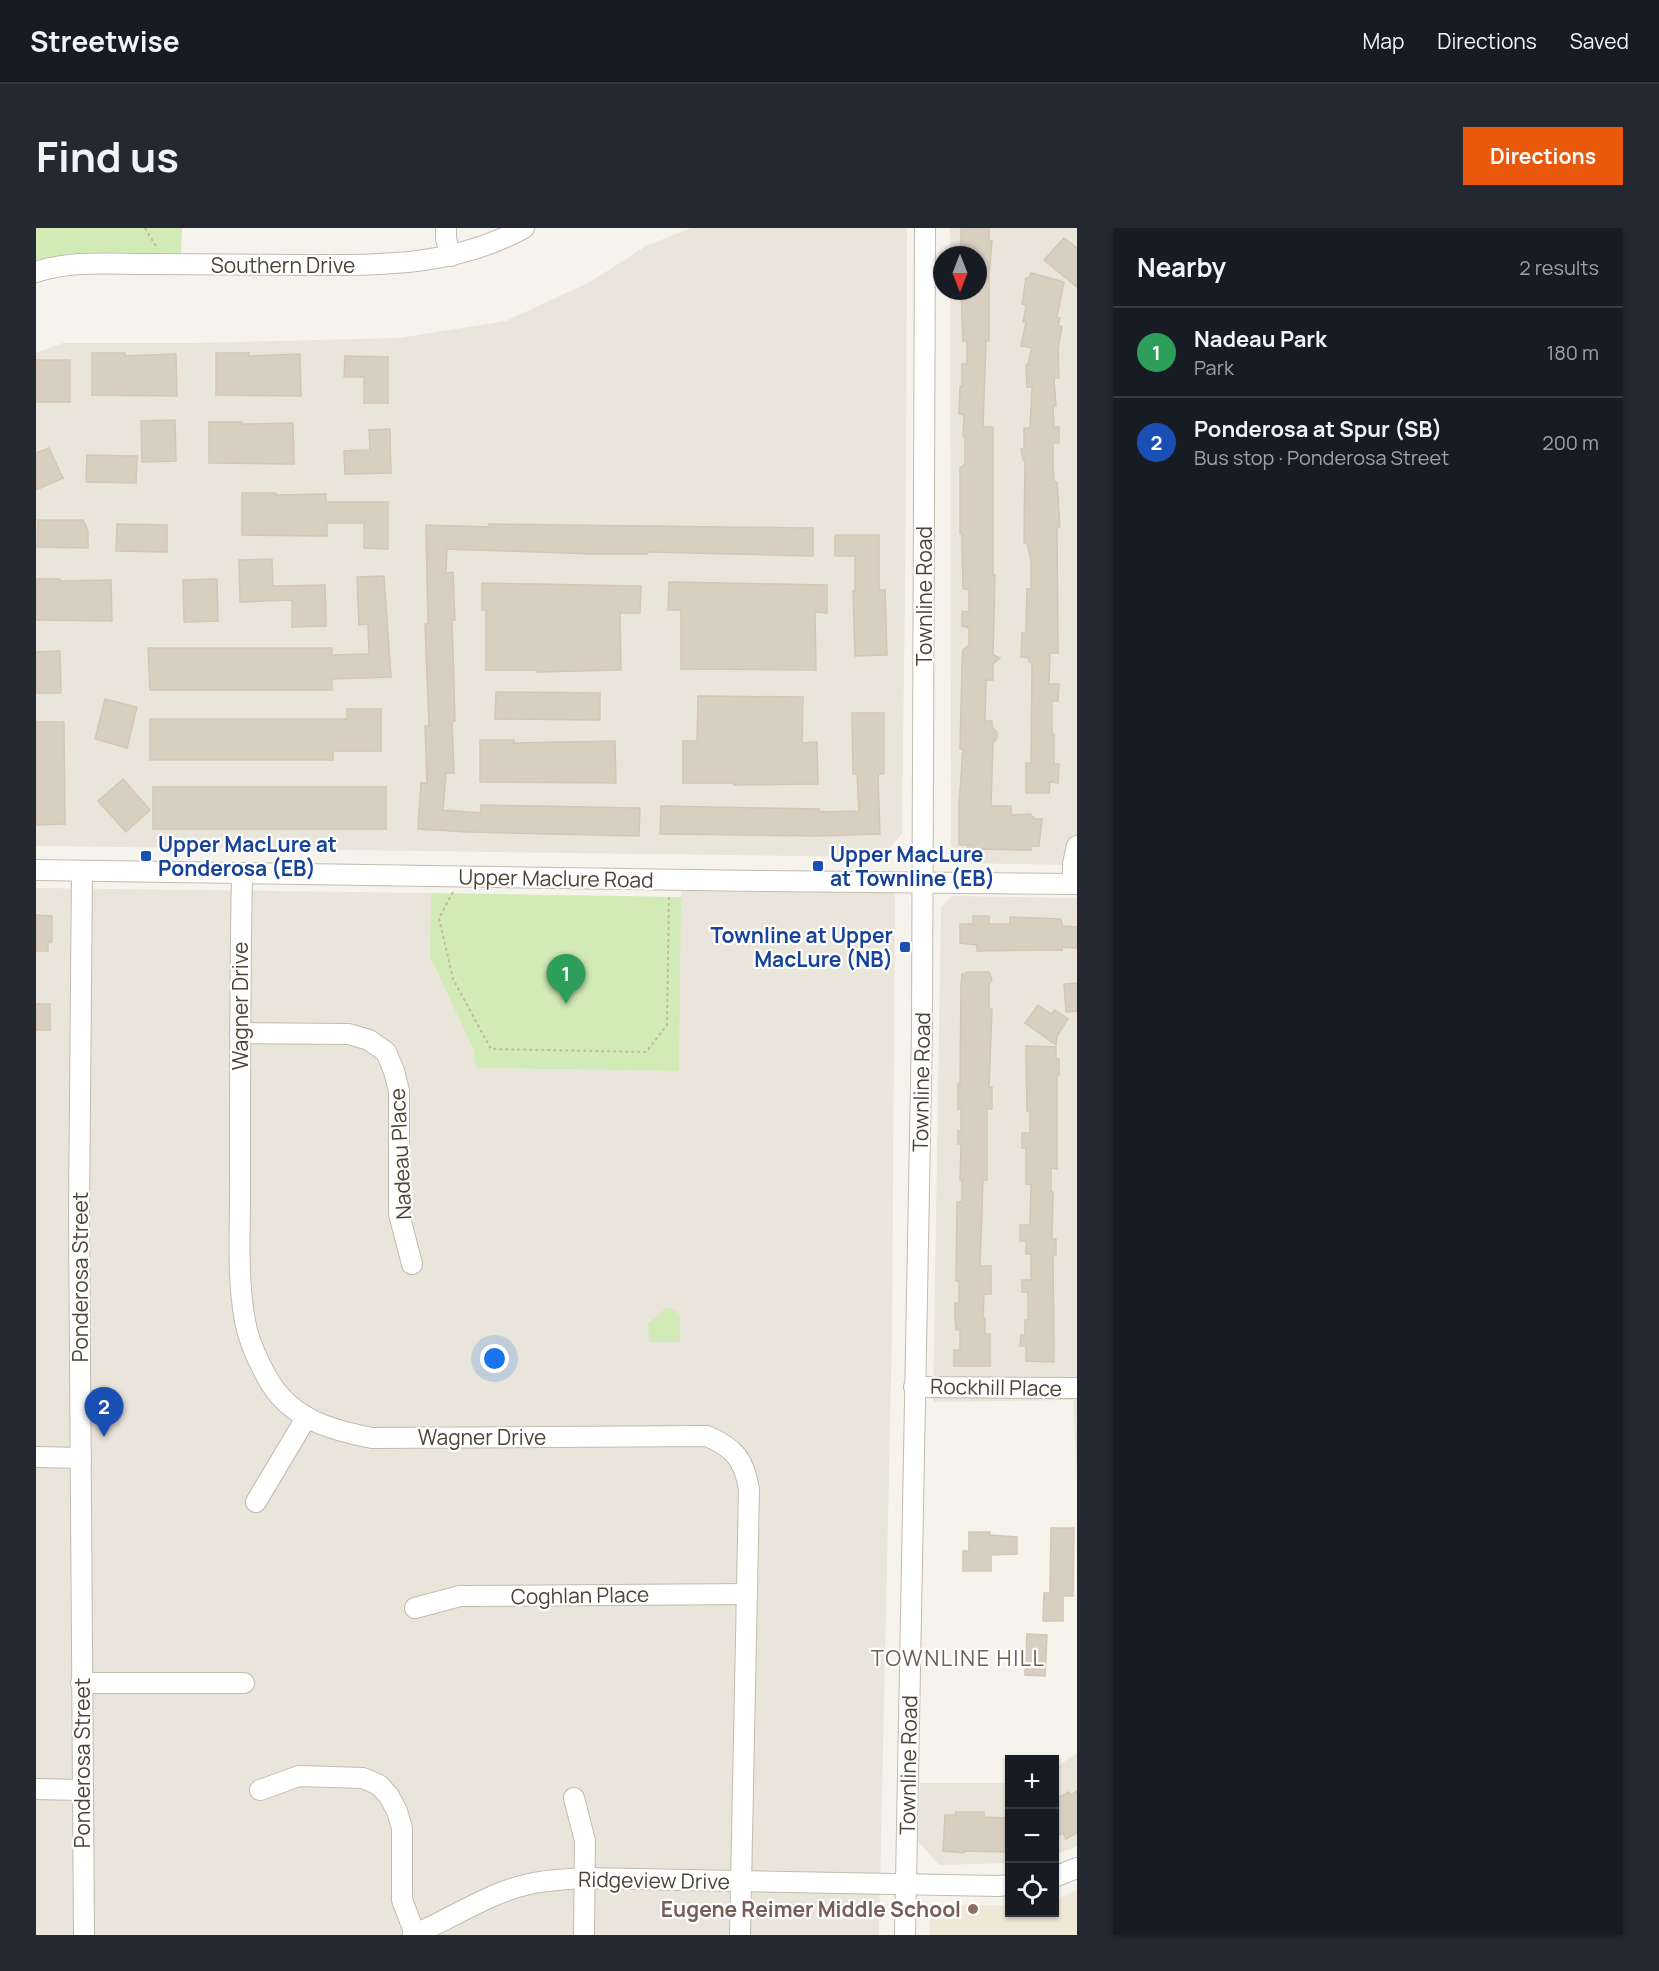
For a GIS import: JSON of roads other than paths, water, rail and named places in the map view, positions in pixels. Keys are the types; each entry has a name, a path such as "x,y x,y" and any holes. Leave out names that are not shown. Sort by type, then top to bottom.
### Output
{"street":[{"path":"446,228 446,239 451,256"},
{"name":"Southern Drive","path":"36,272 51,267 89,264 368,265 410,263 477,249 524,228"},
{"name":"Townline Road","path":"905,1935 922,1029 925,228"},
{"path":"1075,884 1073,864 1077,846"},
{"name":"Upper Maclure Road","path":"36,870 923,884 1075,884"},
{"name":"Ponderosa Street","path":"82,871 79,1202 84,1935"},
{"name":"Wagner Drive","path":"242,874 241,1296 252,1347 272,1386 288,1404 306,1418 372,1438 707,1436 723,1443 737,1455 746,1472 749,1489 740,1935"},
{"name":"Nadeau Place","path":"240,1033 349,1034 369,1040 386,1052 399,1091 399,1214 412,1264"},
{"name":"Rockhill Place","path":"914,1387 1077,1388"},
{"path":"256,1502 306,1418"},
{"path":"36,1457 81,1458"},
{"name":"Coghlan Place","path":"415,1608 460,1596 747,1594"},
{"path":"81,1683 244,1683"},
{"path":"260,1790 298,1776 363,1778 379,1785 397,1810 402,1828 402,1900 414,1934"},
{"path":"36,1789 82,1790"},
{"path":"574,1798 585,1841 584,1935"},
{"path":"1059,1875 1077,1868"},
{"name":"Ridgeview Drive","path":"414,1934 495,1896 528,1884 586,1878 1005,1885"}],"place":[{"name":"Upper MacLure at Ponderosa (EB)","path":"146,856"},
{"name":"Upper MacLure at Townline (EB)","path":"818,866"},
{"name":"Townline at Upper MacLure (NB)","path":"905,947"},
{"name":"Nadeau Park","path":"566,1004"},
{"name":"Ponderosa at Spur (SB)","path":"104,1437"},
{"name":"Eugene Reimer Middle School","path":"973,1909"}],"district":[{"name":"TOWNLINE HILL","path":"958,1658"}]}
